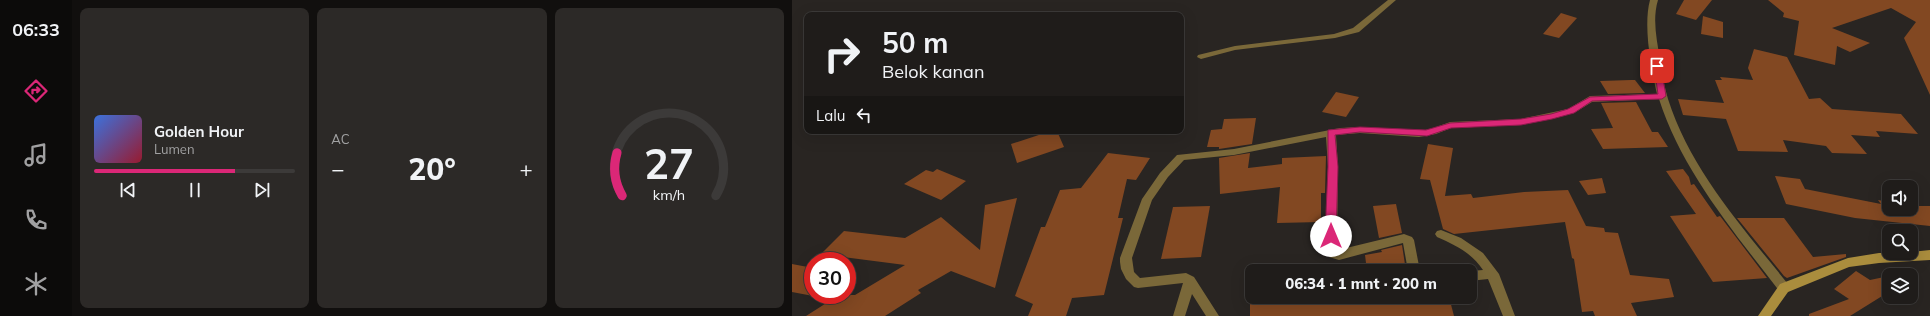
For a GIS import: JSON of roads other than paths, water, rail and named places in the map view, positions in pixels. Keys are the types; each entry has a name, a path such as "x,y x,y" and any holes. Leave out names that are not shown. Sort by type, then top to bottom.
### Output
{"street":[{"path":"1201,57 1235,48 1335,36 1350,32 1356,30 1392,0"},
{"path":"1654,0 1650,15 1662,96 1686,148 1713,194 1784,288"},
{"path":"1213,316 1190,280 1186,278 1138,283 1132,280 1126,268 1126,258 1147,200 1164,175 1181,157 1234,152 1331,132 1360,130 1427,133 1450,125 1521,122 1571,111 1590,99 1662,96"},
{"path":"1331,132 1333,167 1330,227 1331,250 1333,254 1339,255 1404,238 1408,240 1413,264"},
{"path":"1441,234 1472,249 1493,274 1508,316"},
{"path":"1764,316 1784,288 1848,264 1879,258 1930,255"},
{"path":"1477,275 1493,274"},
{"path":"1180,316 1190,280"}]}
